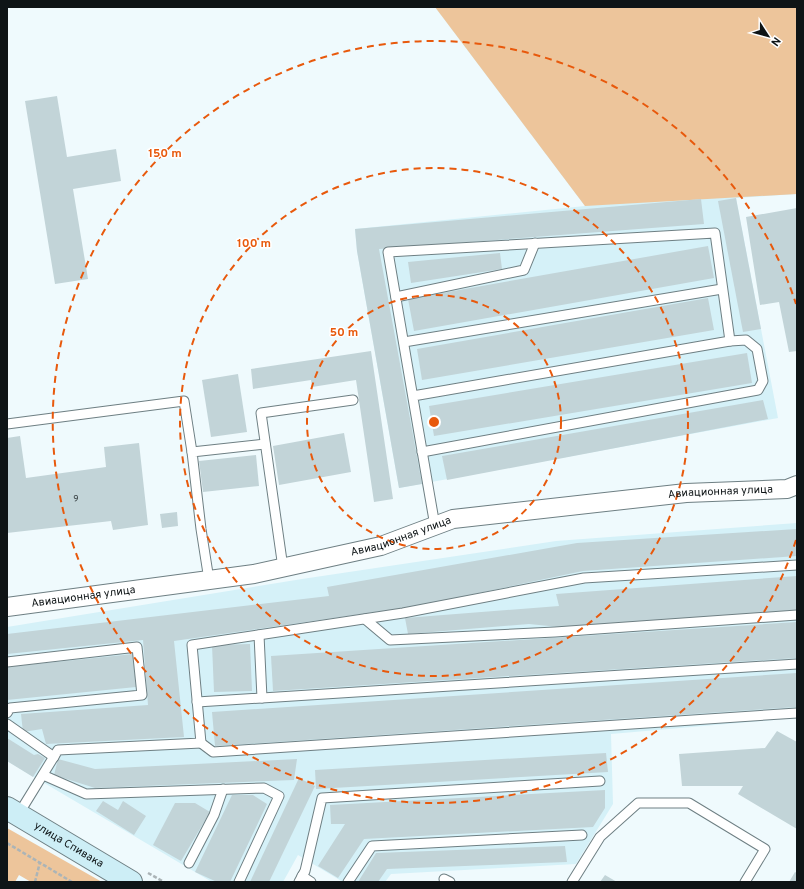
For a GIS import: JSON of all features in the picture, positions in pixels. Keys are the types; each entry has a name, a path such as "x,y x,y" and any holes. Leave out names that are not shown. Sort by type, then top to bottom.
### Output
{"main road":[{"name":"улица Спивака","path":"12,811 131,882"}],"street":[{"name":"Авиационная улица","path":"7,607 254,574 382,546 453,519 686,493 787,489 797,485"}],"lane":[{"path":"435,526 388,252 714,232 730,341"},
{"path":"396,297 524,270 535,243"},
{"path":"404,342 722,289"},
{"path":"413,396 730,341 746,340 757,349 763,381 758,390 422,452"},
{"path":"7,424 184,400 209,580"},
{"path":"283,568 261,413 353,400"},
{"path":"192,452 265,444"},
{"path":"201,743 192,645 403,613 584,578 797,565"},
{"path":"365,619 390,640 555,632 797,615"},
{"path":"259,635 262,698"},
{"path":"7,662 137,647 142,695 10,708 7,713"},
{"path":"197,702 797,664"},
{"path":"12,811 43,775 58,750 201,743 213,752 797,713"},
{"path":"7,724 54,757"},
{"path":"43,775 86,794 264,788 279,796 239,882"},
{"path":"312,882 300,879 305,871 322,798 600,781"},
{"path":"189,863 214,815 223,789"},
{"path":"572,882 600,836 638,803 690,803 765,849 745,882"},
{"path":"348,882 372,846 582,835"}],"path":[{"path":"7,843 72,882"},
{"path":"35,882 40,862"}],"shaded area":[{"path":"435,7 797,7 797,194 736,198 778,418 399,488 357,251 355,229 585,206"},
{"path":"435,7 797,7 797,194 585,206"},
{"path":"797,523 797,718 611,734 613,804 576,864 391,874 385,882 343,882 298,855 283,882 212,882 7,761 7,627 302,579 556,541"},
{"path":"7,828 102,882 31,882 19,875 15,882 7,882"}],"building":[{"path":"57,96 67,157 116,149 121,181 73,189 88,279 55,284 25,101"},
{"path":"736,198 761,329 743,332 718,201"},
{"path":"701,199 704,224 379,249 422,484 399,488 357,251 355,229"},
{"path":"797,208 797,351 789,352 779,302 760,305 746,217"},
{"path":"708,246 714,278 414,331 408,299"},
{"path":"500,253 502,269 411,283 408,262"},
{"path":"708,298 714,330 422,380 417,349"},
{"path":"371,351 393,499 374,502 356,380 312,387 311,380 253,389 251,369"},
{"path":"747,353 752,383 434,436 429,406"},
{"path":"238,374 247,432 211,437 202,380"},
{"path":"763,400 768,419 447,480 442,456"},
{"path":"344,433 351,472 279,485 273,446"},
{"path":"20,436 26,478 106,467 104,447 139,443 148,525 113,530 111,521 7,533 7,438"},
{"path":"256,455 259,486 203,492 199,461"},
{"path":"177,512 178,526 162,528 160,514"},
{"path":"797,529 797,556 583,571 417,606 174,641 184,737 46,744 42,729 23,732 21,714 148,705 143,640 7,654 7,634 329,596 327,587 577,543"},
{"path":"797,576 797,610 569,628 529,624 408,634 405,618 559,606 556,594"},
{"path":"797,622 797,658 273,691 271,656"},
{"path":"250,644 252,691 214,692 212,645"},
{"path":"133,654 136,687 7,700 7,667"},
{"path":"797,673 797,707 215,746 212,712"},
{"path":"777,731 797,742 797,829 738,794 743,786 682,786 679,754 765,748"},
{"path":"7,738 34,755 38,754 45,758 33,777 7,761"},
{"path":"606,753 608,772 316,789 315,770"},
{"path":"58,759 95,769 297,759 294,780 95,788 54,775"},
{"path":"299,778 315,786 269,882 250,882"},
{"path":"605,790 605,808 593,827 364,839 338,878 318,866 345,824 331,824 330,805"},
{"path":"232,795 253,795 267,804 230,882 217,882 195,872"},
{"path":"103,801 118,810 123,801 146,816 134,835 96,811"},
{"path":"175,803 195,803 210,812 181,861 153,845"},
{"path":"565,846 567,862 387,869 378,882 358,882 376,853"},
{"path":"795,872 797,873 797,882 789,882"},
{"path":"605,875 617,882 600,882"}]}
